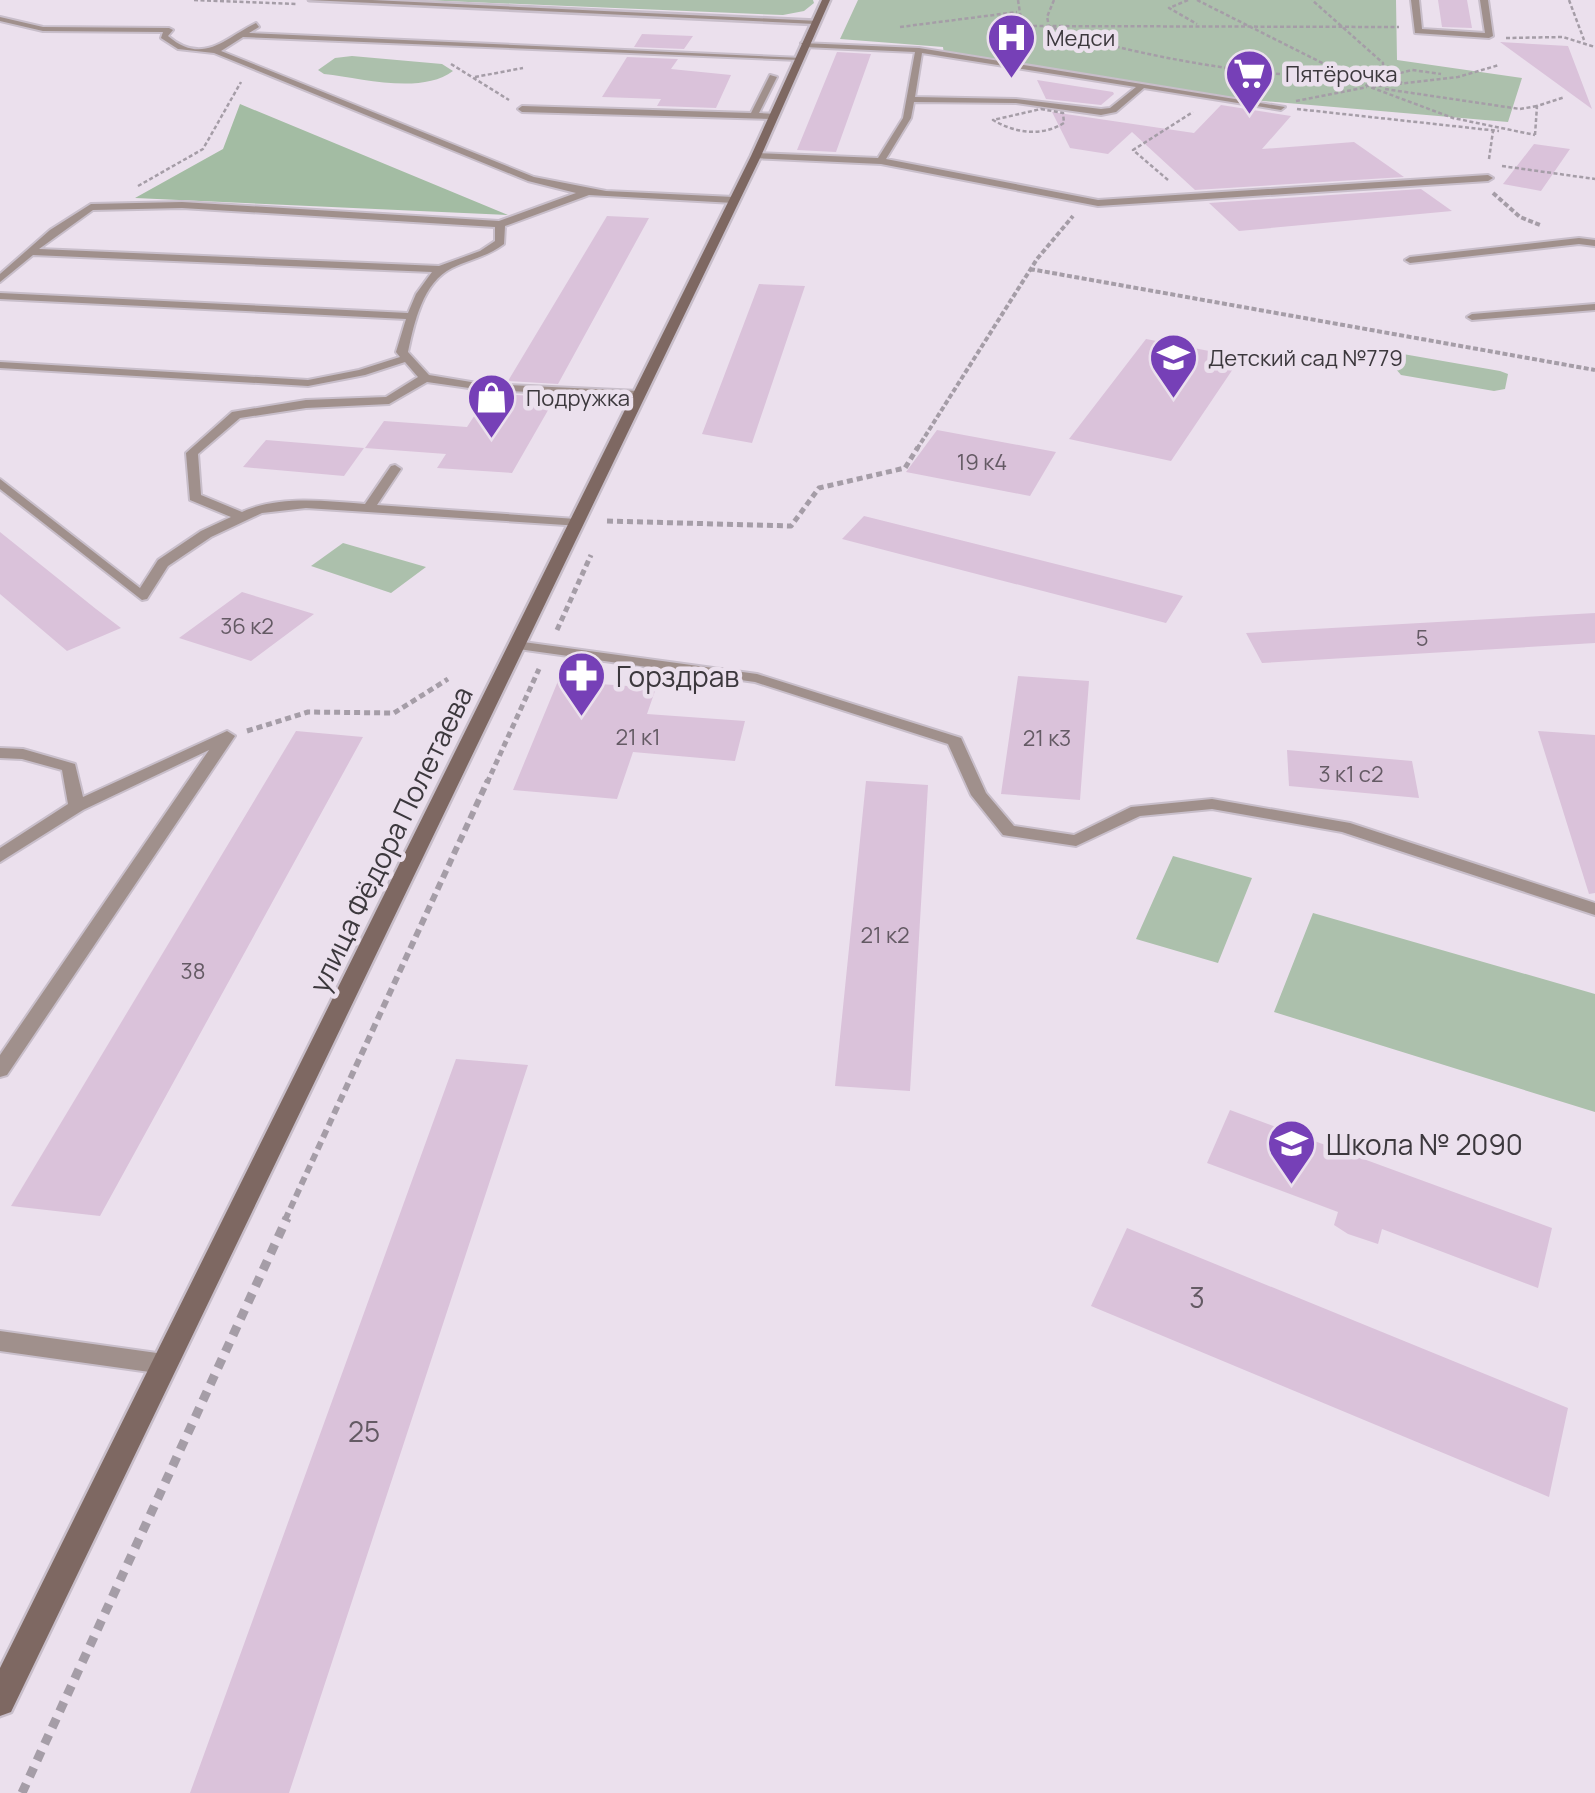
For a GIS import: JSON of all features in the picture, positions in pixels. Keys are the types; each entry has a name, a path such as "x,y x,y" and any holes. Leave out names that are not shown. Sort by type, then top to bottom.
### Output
{"main road":[{"name":"улица Фёдора Полетаева","path":"0,1701 756,156 764,115 802,52 826,0"}],"street":[{"path":"313,0 815,21"}],"lane":[{"path":"1416,0 1418,31 1489,36 1484,0"},
{"path":"0,19 43,29 169,30 164,36 172,46 215,51 248,68 558,188 734,200"},
{"path":"215,51 256,25"},
{"path":"244,35 802,52 919,50 1209,98 1283,105"},
{"path":"881,161 907,118 919,50"},
{"path":"522,109 764,115 774,77"},
{"path":"910,99 1016,101 1100,115 1114,110 1140,87"},
{"path":"756,156 881,161 1098,203 1488,178"},
{"path":"0,279 53,232 91,208 182,205 500,224 588,192"},
{"path":"31,252 442,269 482,257 500,242 500,224"},
{"path":"1410,260 1580,241 1595,243"},
{"path":"424,378 402,352 409,316 442,269"},
{"path":"0,296 409,316"},
{"path":"1472,317 1595,307"},
{"path":"0,365 308,383 361,373 407,358"},
{"path":"242,517 195,497 192,452 236,415 306,404 389,400 424,378 484,386 638,395"},
{"path":"369,508 394,469"},
{"path":"0,483 142,596 163,564 206,534 259,508 306,504 576,523"},
{"path":"516,645 757,678 955,741 979,795 1009,832 1076,841 1137,811 1212,804 1344,827 1595,909"},
{"path":"0,856 77,806 228,736"},
{"path":"0,1070 228,736"},
{"path":"0,753 23,754 69,767 77,806"},
{"path":"0,1341 164,1364"}],"path":[{"path":"890,28 1018,12 1018,0"},
{"path":"1049,26 1047,16 1054,0"},
{"path":"1188,0 1170,8 1203,26"},
{"path":"1197,0 1370,87 1452,118 1535,135"},
{"path":"1049,26 1069,36 1266,71 1352,78 1372,74 1384,62 1312,0"},
{"path":"1568,0 1584,40"},
{"path":"1020,26 1396,27 1418,31"},
{"path":"430,43 424,51 476,77 522,109"},
{"path":"1126,56 1137,48"},
{"path":"1283,105 1370,87 1458,77 1499,65"},
{"path":"91,208 203,150 248,68"},
{"path":"1403,83 1389,76 1412,70 1458,77"},
{"path":"1370,87 1520,110 1565,97"},
{"path":"1174,185 1133,150 1184,120 1209,98"},
{"path":"1283,105 1535,135"},
{"path":"1535,135 1538,106"},
{"path":"1493,131 1489,164 1595,179"},
{"path":"1474,179 1520,217 1580,241"},
{"path":"607,521 791,526 819,488 905,468 1030,269 1080,208"},
{"path":"1030,269 1595,370"},
{"path":"600,537 615,504"},
{"path":"22,1793 592,553"},
{"path":"228,736 308,712 394,714 448,679"}],"green space":[{"path":"421,0 814,3 804,11 783,15"},
{"path":"858,0 1396,0 1397,60 1522,78 1508,122 1240,99 944,55 943,47 840,39"},
{"path":"335,58 442,64 453,71 440,78 408,84 324,74 318,70"},
{"path":"240,104 508,215 135,198 223,149"},
{"path":"1403,354 1500,371 1508,374 1505,389 1494,391 1401,375 1395,368"},
{"path":"343,543 426,567 391,593 311,566"},
{"path":"1173,856 1252,878 1218,963 1136,939"},
{"path":"1313,913 1595,994 1595,1112 1274,1012"}],"building":[{"path":"1438,0 1467,0 1472,28 1442,27"},
{"path":"642,34 693,36 684,49 634,47"},
{"path":"1500,42 1568,46 1592,109"},
{"path":"837,52 871,54 836,152 797,150"},
{"path":"627,57 678,59 671,69 731,75 716,108 657,106 661,99 602,97"},
{"path":"1037,80 1114,94 1101,105 1046,99"},
{"path":"1221,105 1291,116 1262,149 1354,142 1404,177 1195,190 1132,132 1108,154 1070,148 1052,112 1194,133"},
{"path":"1534,144 1570,149 1541,191 1503,184"},
{"path":"1421,189 1452,211 1239,231 1209,203"},
{"path":"607,216 649,218 558,384 508,381"},
{"path":"759,284 805,286 752,443 702,434"},
{"path":"1146,339 1241,357 1171,461 1069,439"},
{"path":"500,394 551,397 546,405 551,405 512,473 437,468 446,454 365,448 384,421 467,427 484,401 496,401"},
{"path":"937,430 1056,452 1030,496 906,472"},
{"path":"266,440 364,448 344,476 243,467"},
{"path":"864,516 1183,596 1166,623 842,539"},
{"path":"0,532 121,628 67,651 0,594"},
{"path":"242,592 314,614 251,661 179,638"},
{"path":"1595,613 1595,643 1262,663 1246,633"},
{"path":"1018,676 1089,681 1080,800 1001,794"},
{"path":"558,681 656,688 647,714 745,721 735,761 633,752 617,799 513,790"},
{"path":"296,731 363,737 100,1216 11,1206"},
{"path":"1538,731 1595,735 1595,893 1589,894"},
{"path":"1287,750 1412,761 1419,798 1289,786"},
{"path":"866,781 928,785 910,1091 835,1086"},
{"path":"456,1059 528,1065 289,1793 190,1793"},
{"path":"1230,1110 1552,1228 1538,1288 1382,1229 1378,1244 1348,1234 1334,1225 1338,1212 1207,1163"},
{"path":"1127,1228 1568,1408 1549,1497 1091,1306"}],"place":[{"name":"Медси","path":"1011,80"},
{"name":"Пятёрочка","path":"1250,116"},
{"name":"Детский сад №779","path":"1173,400"},
{"name":"Подружка","path":"491,440"},
{"name":"Горздрав","path":"581,718"},
{"name":"Школа № 2090","path":"1291,1186"}]}
